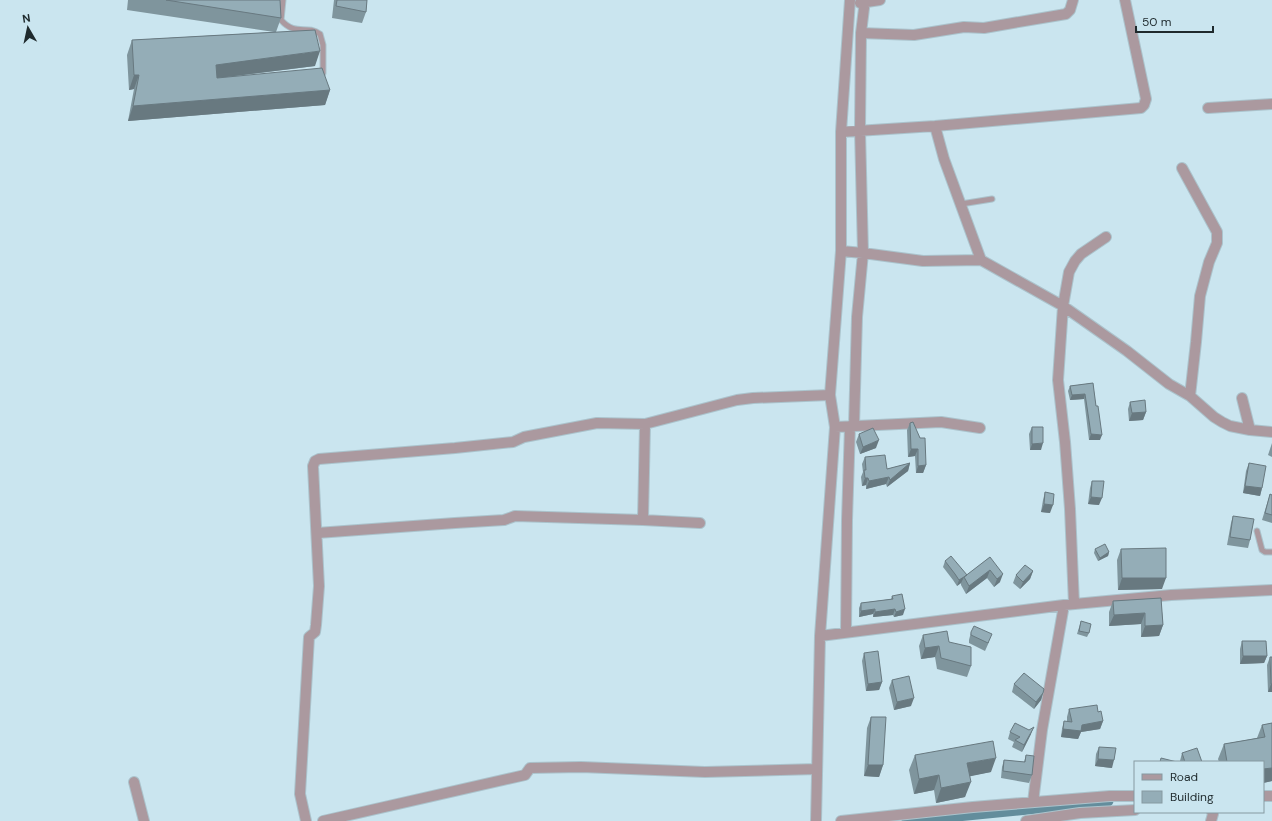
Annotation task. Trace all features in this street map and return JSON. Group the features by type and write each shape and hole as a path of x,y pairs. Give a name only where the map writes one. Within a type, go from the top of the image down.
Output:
{"street":[{"path":"816,821 820,636 834,427 830,395 842,251 842,132 850,2 880,0"},
{"path":"861,33 914,35 964,27 984,28 1066,14 1070,10 1073,0"},
{"path":"842,132 936,126 1141,108 1146,99 1125,0"},
{"path":"846,632 847,520 857,316 863,253 860,130 861,33 865,2"},
{"path":"1208,108 1272,104"},
{"path":"936,126 944,159 981,260"},
{"path":"1182,168 1217,232 1218,243 1209,262 1200,296 1190,396"},
{"path":"1033,802 1042,730 1069,605 1070,509 1065,442 1058,380 1063,306 1069,272 1075,260 1081,254 1106,237"},
{"path":"842,251 923,261 981,260 1063,306 1127,351 1169,384 1190,396 1222,422 1230,426 1272,432"},
{"path":"306,821 300,794 309,637 315,632 319,586 313,466 315,461 319,459 513,442 524,437 597,423 645,424 737,400 830,395"},
{"path":"1242,398 1250,430"},
{"path":"834,427 941,422 980,428"},
{"path":"642,520 645,424"},
{"path":"317,534 455,522 504,520 515,516 700,523"},
{"path":"820,636 1069,605 1171,595 1272,590"},
{"path":"323,821 525,775 530,768 581,767 705,772 817,769"},
{"path":"134,782 144,821"},
{"path":"841,821 1033,802 1110,796 1134,796"},
{"path":"1026,821 1080,813 1134,810"}],"lane":[{"path":"283,0 281,20 285,25 297,30 314,29 320,34 323,45 323,73"},
{"path":"961,204 992,199"},
{"path":"1257,531 1262,550 1265,552 1272,552"}],"building":[{"path":"166,0 280,0 281,18"},
{"path":"337,0 367,0 366,12 336,6"},
{"path":"315,30 320,51 216,65 217,78 322,68 330,90 133,106 139,75 134,75 132,40"},
{"path":"1093,383 1102,435 1091,434 1085,394 1072,395 1070,386"},
{"path":"1145,400 1146,412 1132,413 1130,402"},
{"path":"913,422 920,438 925,438 926,465 918,466 918,449 911,449 910,423"},
{"path":"1032,427 1043,427 1043,443 1032,444"},
{"path":"873,428 879,440 863,447 859,434"},
{"path":"885,455 887,469 910,463 890,480 889,477 869,481 868,478 865,478 865,457"},
{"path":"1249,463 1266,466 1262,488 1245,486"},
{"path":"1092,481 1104,481 1102,498 1091,497"},
{"path":"1045,492 1054,494 1053,505 1044,504"},
{"path":"1270,494 1272,495 1272,515 1265,513"},
{"path":"1233,516 1254,519 1250,540 1230,537"},
{"path":"1105,544 1109,552 1100,558 1095,549"},
{"path":"1166,548 1166,578 1122,578 1121,549"},
{"path":"951,556 967,575 959,580 945,561"},
{"path":"990,557 1003,574 997,579 990,570 969,586 964,577"},
{"path":"1025,565 1033,571 1023,582 1016,575"},
{"path":"902,594 905,609 896,612 895,609 875,612 875,609 861,611 861,603 893,599 892,596"},
{"path":"1161,598 1163,625 1145,626 1145,613 1114,615 1113,601"},
{"path":"1081,621 1091,624 1089,633 1079,631"},
{"path":"974,626 992,634 988,643 971,635"},
{"path":"947,631 949,642 971,647 971,666 941,658 939,646 925,648 923,635"},
{"path":"1242,641 1266,641 1267,656 1243,656"},
{"path":"878,651 882,682 868,684 864,653"},
{"path":"1270,657 1272,657 1272,684 1271,684"},
{"path":"1024,673 1044,689 1043,693 1036,702 1014,684"},
{"path":"909,676 914,698 897,702 892,680"},
{"path":"1097,705 1098,712 1101,711 1103,721 1082,725 1081,731 1063,729 1064,721 1072,722 1069,709"},
{"path":"871,717 886,717 883,765 868,765"},
{"path":"1015,723 1029,730 1034,727 1024,745 1015,740 1020,737 1010,732"},
{"path":"1272,723 1272,768 1264,769 1264,761 1227,761 1224,744 1265,737 1262,725"},
{"path":"993,741 996,758 967,763 971,782 941,788 939,775 919,779 915,755"},
{"path":"1099,747 1116,748 1114,760 1098,759"},
{"path":"1197,748 1202,761 1185,761 1182,753"},
{"path":"1026,755 1034,756 1032,775 1003,771 1004,760 1025,762"},
{"path":"1161,758 1173,761 1160,761"}],"waterway":[{"path":"907,821 1108,801"}]}
